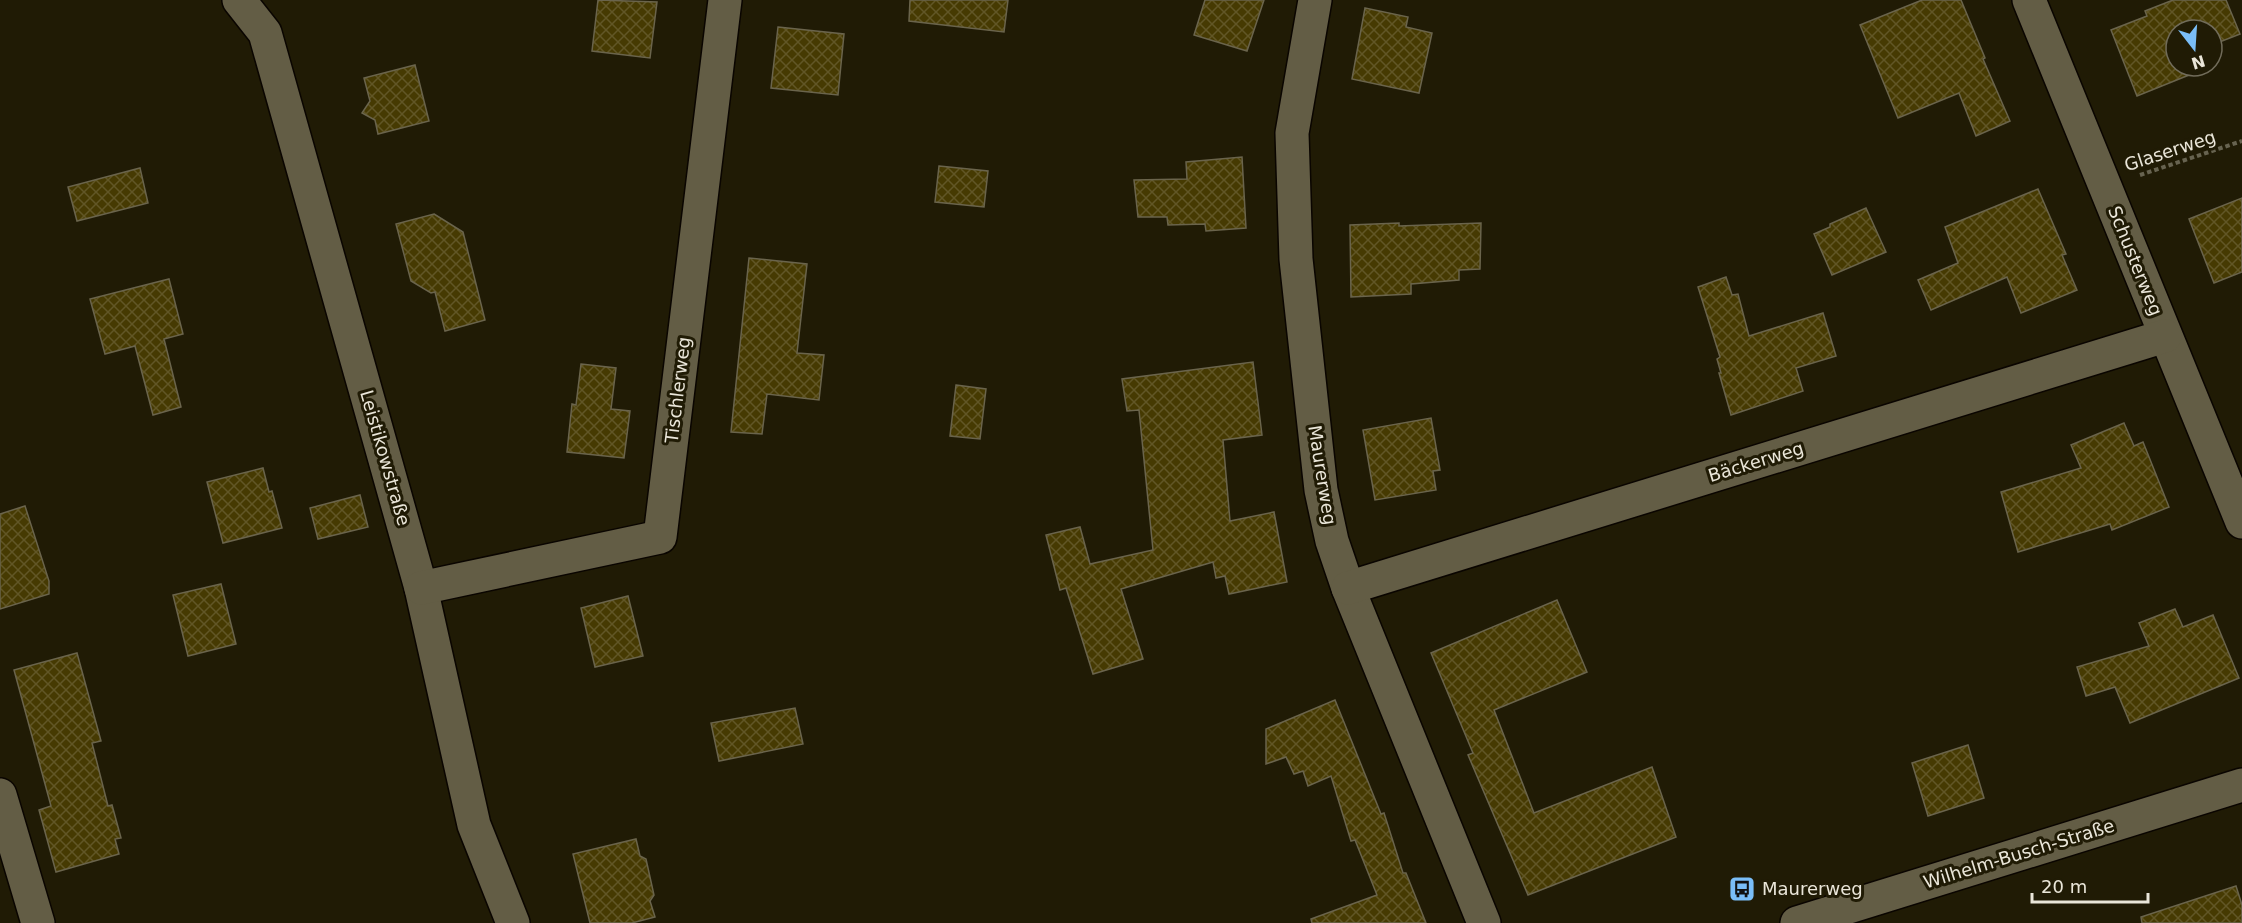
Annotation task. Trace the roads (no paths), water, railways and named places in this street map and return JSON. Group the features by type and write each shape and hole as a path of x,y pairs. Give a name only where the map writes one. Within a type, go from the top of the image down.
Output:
{"street":[{"name":"Leistikowstraße","path":"238,0 265,33 421,588 474,825 513,923"},
{"name":"Tischlerweg","path":"421,588 660,537 725,0"},
{"name":"Maurerweg","path":"1315,0 1292,134 1296,259 1321,490 1332,541 1348,588 1484,923"},
{"name":"Schusterweg","path":"2029,0 2242,522"},
{"name":"Bäckerweg","path":"1348,588 2165,336"},
{"name":"Wilhelm-Busch-Straße","path":"1797,923 2242,785"},
{"path":"0,795 38,923"}],"place":[{"name":"Maurerweg","path":"1742,889"}]}
